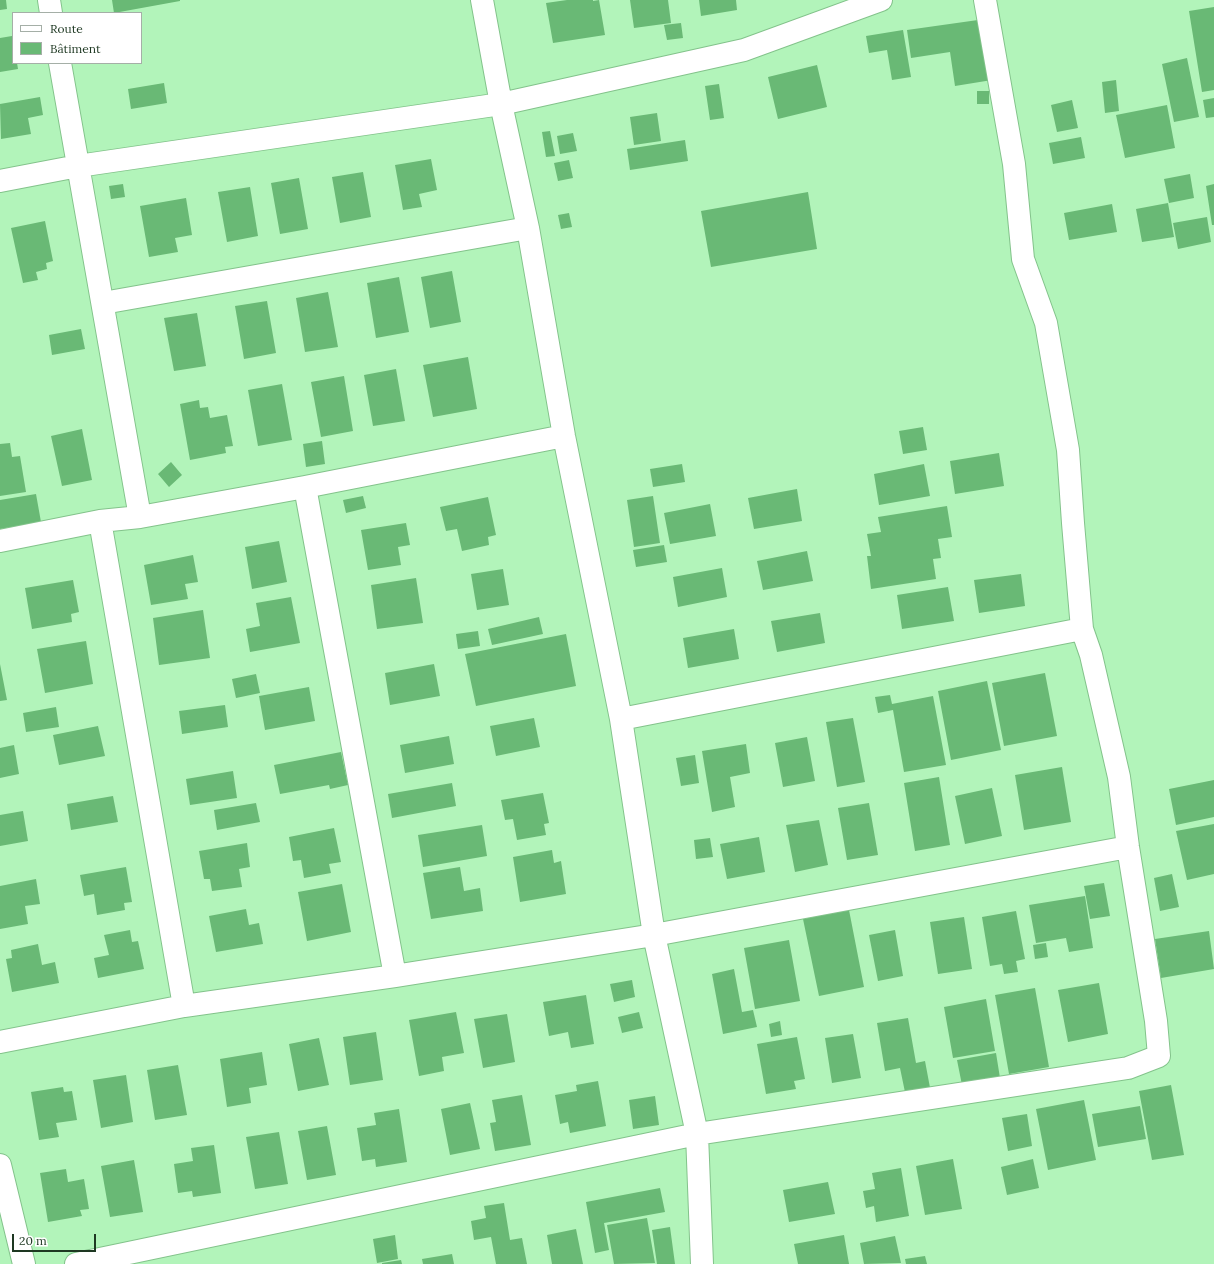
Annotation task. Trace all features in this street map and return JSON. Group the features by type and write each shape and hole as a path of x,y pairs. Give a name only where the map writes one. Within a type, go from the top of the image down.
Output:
{"street":[{"path":"49,0 51,12"},
{"path":"482,0 501,104 528,228 564,436 621,719 654,935 697,1134 702,1264"},
{"path":"0,181 78,166 501,104 744,50 881,0"},
{"path":"76,1264 697,1134 1128,1068 1159,1056 1156,1021 1128,847 1119,777 1091,655 1082,629 1068,450 1046,323 1023,259 1014,164 985,0"},
{"path":"60,64 140,517"},
{"path":"103,303 528,228"},
{"path":"0,541 100,521 140,517 564,436"},
{"path":"305,486 395,976"},
{"path":"100,521 184,1006"},
{"path":"621,719 1082,629"},
{"path":"0,1042 184,1006 395,976 654,935 1128,847"},
{"path":"0,1165 24,1264"}],"building":[{"path":"0,0 6,0 7,9 0,10"},
{"path":"112,0 180,0 120,12 114,12"},
{"path":"567,0 599,0 605,35 553,43 546,3"},
{"path":"630,0 668,0 671,23 634,28"},
{"path":"699,0 736,0 737,10 701,16"},
{"path":"1214,7 1214,90 1202,92 1189,11"},
{"path":"978,20 982,47 987,47 992,80 955,86 950,52 911,58 907,30"},
{"path":"681,23 683,38 667,40 664,25"},
{"path":"903,30 911,77 892,80 887,50 869,53 866,36"},
{"path":"12,36 12,64 17,64 18,69 0,72 0,38"},
{"path":"1187,58 1199,117 1174,122 1162,64"},
{"path":"817,65 827,107 778,119 768,77"},
{"path":"1116,80 1119,111 1105,113 1102,82"},
{"path":"164,83 167,103 131,109 128,89"},
{"path":"719,84 724,118 710,120 705,86"},
{"path":"977,91 989,91 989,104 977,104"},
{"path":"40,97 43,115 28,118 31,134 1,139 0,104"},
{"path":"1214,98 1214,117 1206,118 1203,100"},
{"path":"1072,100 1078,128 1057,132 1051,105"},
{"path":"1167,105 1175,148 1125,158 1116,115"},
{"path":"657,113 661,141 634,145 630,117"},
{"path":"550,131 555,156 546,157 542,132"},
{"path":"573,133 577,151 560,154 557,136"},
{"path":"1081,137 1085,158 1053,164 1049,143"},
{"path":"685,140 688,161 630,170 627,149"},
{"path":"431,159 437,190 419,194 422,207 403,210 395,165"},
{"path":"569,160 573,178 558,181 554,163"},
{"path":"363,172 371,217 340,223 332,177"},
{"path":"1190,174 1194,198 1169,203 1164,179"},
{"path":"299,178 308,229 280,234 271,183"},
{"path":"123,184 125,197 111,199 109,186"},
{"path":"1214,184 1214,225 1212,225 1206,186"},
{"path":"250,187 258,236 227,242 218,192"},
{"path":"808,192 817,249 711,267 701,211"},
{"path":"186,198 192,235 175,238 178,252 149,257 140,206"},
{"path":"1168,203 1174,237 1142,242 1136,209"},
{"path":"1112,204 1117,232 1069,240 1064,213"},
{"path":"569,213 572,227 561,229 558,215"},
{"path":"1207,217 1211,242 1178,249 1173,223"},
{"path":"45,221 53,261 46,263 47,269 36,272 38,280 23,283 11,228"},
{"path":"452,271 461,322 430,328 421,277"},
{"path":"399,277 409,332 376,338 367,283"},
{"path":"328,292 338,347 305,352 296,298"},
{"path":"267,301 276,353 244,359 235,306"},
{"path":"197,313 206,366 174,371 164,318"},
{"path":"81,329 85,349 52,355 49,335"},
{"path":"468,357 477,409 433,417 423,365"},
{"path":"396,369 405,421 373,426 364,375"},
{"path":"344,376 353,431 321,437 311,382"},
{"path":"282,384 292,440 258,446 248,390"},
{"path":"199,400 200,408 208,407 210,418 227,415 233,446 225,447 226,453 190,460 180,404"},
{"path":"923,427 927,450 903,454 899,431"},
{"path":"82,429 92,480 62,486 51,436"},
{"path":"322,441 325,464 306,467 303,444"},
{"path":"10,443 12,457 20,456 26,492 0,496 0,444"},
{"path":"999,453 1004,486 955,494 950,461"},
{"path":"171,462 182,475 169,487 158,474"},
{"path":"682,464 685,482 653,487 650,469"},
{"path":"924,464 930,496 879,505 874,474"},
{"path":"797,489 802,521 754,529 748,498"},
{"path":"36,494 41,522 0,529 0,500"},
{"path":"363,496 366,508 346,513 343,500"},
{"path":"653,496 660,543 634,547 627,500"},
{"path":"488,497 496,535 488,537 489,545 462,551 457,529 446,531 440,507"},
{"path":"710,504 716,536 670,544 664,513"},
{"path":"947,506 952,537 938,539 941,558 933,559 936,579 871,589 867,556 871,556 867,534 881,532 878,517"},
{"path":"406,523 410,545 398,547 401,565 368,570 361,530"},
{"path":"279,541 287,582 252,589 245,547"},
{"path":"664,545 667,562 636,567 633,550"},
{"path":"807,551 813,581 763,590 757,561"},
{"path":"193,555 198,582 185,584 188,599 151,605 144,565"},
{"path":"722,568 727,597 678,607 673,577"},
{"path":"503,569 509,605 477,610 471,574"},
{"path":"1021,574 1025,606 979,613 974,580"},
{"path":"416,578 423,623 377,629 371,585"},
{"path":"73,580 79,612 71,614 72,622 32,629 25,588"},
{"path":"948,587 954,621 902,629 897,595"},
{"path":"291,597 300,643 250,652 246,629 260,626 256,603"},
{"path":"203,610 210,658 159,665 153,618"},
{"path":"820,613 825,643 777,652 771,621"},
{"path":"539,617 543,634 492,645 488,629"},
{"path":"734,629 739,659 688,668 683,638"},
{"path":"478,631 480,646 458,649 456,634"},
{"path":"566,634 576,686 476,706 465,654"},
{"path":"86,641 93,684 45,693 37,649"},
{"path":"0,664 7,700 0,701"},
{"path":"434,664 440,696 390,705 385,673"},
{"path":"1045,673 1057,736 1004,746 992,683"},
{"path":"256,674 260,693 236,698 232,679"},
{"path":"987,681 1001,750 951,760 938,691"},
{"path":"309,687 315,721 265,730 259,696"},
{"path":"890,695 892,704 933,696 946,765 904,772 893,710 878,713 875,697"},
{"path":"225,705 228,727 182,734 179,711"},
{"path":"56,707 59,727 26,732 23,713"},
{"path":"534,718 540,747 496,756 490,726"},
{"path":"853,718 865,782 837,787 826,722"},
{"path":"98,726 105,756 59,765 53,735"},
{"path":"449,736 454,764 405,773 400,745"},
{"path":"807,737 815,781 783,787 775,743"},
{"path":"746,744 750,773 730,777 735,807 712,812 702,751"},
{"path":"14,745 19,774 0,778 0,748"},
{"path":"341,752 348,785 330,789 329,785 280,794 274,765"},
{"path":"695,755 699,783 681,786 676,758"},
{"path":"1062,767 1071,822 1024,830 1015,775"},
{"path":"233,771 237,798 190,805 186,779"},
{"path":"939,777 950,845 915,851 904,783"},
{"path":"1214,780 1214,817 1176,825 1169,789"},
{"path":"452,783 456,806 392,818 388,794"},
{"path":"992,788 1002,836 965,844 955,796"},
{"path":"543,793 549,823 544,824 546,835 517,840 513,819 505,820 501,800"},
{"path":"113,796 118,822 71,830 67,804"},
{"path":"256,803 260,822 217,830 214,810"},
{"path":"869,803 878,855 847,860 838,808"},
{"path":"23,811 28,841 0,846 0,815"},
{"path":"819,820 828,865 795,872 786,825"},
{"path":"1214,824 1214,874 1187,880 1176,831"},
{"path":"482,825 487,856 423,867 418,835"},
{"path":"334,828 341,862 329,864 331,873 304,878 301,860 293,861 289,837"},
{"path":"759,837 765,872 727,879 720,844"},
{"path":"710,838 713,857 696,859 694,840"},
{"path":"247,843 250,867 239,869 242,887 212,891 210,879 204,879 199,851"},
{"path":"552,850 554,863 561,861 566,894 520,902 513,857"},
{"path":"126,867 132,902 124,903 125,910 97,915 94,894 84,896 80,875"},
{"path":"460,867 464,891 480,888 483,911 431,919 423,873"},
{"path":"1172,874 1179,907 1160,911 1154,878"},
{"path":"36,879 40,904 25,906 28,924 0,929 0,886"},
{"path":"1104,883 1110,916 1090,919 1084,886"},
{"path":"342,884 351,932 307,941 298,892"},
{"path":"1085,896 1093,948 1069,952 1066,938 1036,943 1029,905"},
{"path":"246,909 249,925 259,923 263,944 216,952 209,916"},
{"path":"849,910 864,987 819,996 803,919"},
{"path":"1016,911 1025,959 1016,961 1018,972 1004,974 1002,964 990,966 982,917"},
{"path":"964,917 972,969 938,974 930,922"},
{"path":"130,930 132,942 138,941 144,969 98,978 94,958 109,955 104,935"},
{"path":"895,930 903,976 878,981 869,935"},
{"path":"1209,931 1214,969 1161,978 1155,939"},
{"path":"789,940 800,1001 755,1009 744,948"},
{"path":"1046,943 1048,957 1035,959 1033,945"},
{"path":"38,944 42,965 55,962 59,983 12,992 6,959 12,958 11,950"},
{"path":"734,969 742,1012 753,1010 757,1027 723,1034 712,974"},
{"path":"632,980 635,997 614,1002 610,984"},
{"path":"1099,983 1108,1034 1068,1042 1058,990"},
{"path":"1035,988 1049,1067 1009,1074 995,995"},
{"path":"586,995 594,1044 571,1048 568,1032 549,1036 543,1002"},
{"path":"986,999 995,1051 953,1058 944,1007"},
{"path":"456,1012 464,1053 442,1057 444,1071 419,1076 409,1020"},
{"path":"639,1012 643,1028 622,1033 618,1017"},
{"path":"507,1014 515,1062 483,1068 474,1019"},
{"path":"908,1018 916,1063 925,1061 931,1093 906,1097 900,1068 885,1071 877,1023"},
{"path":"780,1021 782,1035 771,1037 769,1024"},
{"path":"376,1032 383,1080 350,1085 343,1037"},
{"path":"853,1034 861,1078 832,1083 825,1038"},
{"path":"797,1037 805,1079 794,1081 796,1089 766,1094 757,1044"},
{"path":"319,1038 329,1085 298,1091 289,1044"},
{"path":"262,1052 267,1085 249,1088 251,1103 227,1107 220,1059"},
{"path":"996,1053 1000,1078 962,1085 957,1060"},
{"path":"178,1065 187,1115 155,1120 147,1070"},
{"path":"126,1075 133,1122 101,1128 93,1080"},
{"path":"598,1081 606,1126 570,1133 568,1122 560,1124 555,1095 577,1091 576,1085"},
{"path":"1171,1085 1184,1155 1152,1160 1139,1091"},
{"path":"63,1087 64,1092 72,1091 77,1120 56,1123 59,1137 39,1140 31,1092"},
{"path":"522,1095 531,1145 495,1151 490,1123 496,1122 492,1100"},
{"path":"655,1096 659,1125 633,1129 629,1100"},
{"path":"1084,1100 1096,1160 1048,1170 1036,1109"},
{"path":"470,1103 480,1149 450,1155 441,1109"},
{"path":"1140,1106 1146,1139 1098,1147 1092,1114"},
{"path":"399,1109 407,1162 376,1167 375,1159 362,1161 357,1128 376,1125 374,1113"},
{"path":"1027,1114 1032,1146 1008,1151 1002,1118"},
{"path":"327,1126 336,1175 307,1180 298,1131"},
{"path":"279,1132 288,1184 255,1189 246,1137"},
{"path":"214,1145 221,1193 193,1197 192,1191 178,1193 174,1164 193,1161 191,1148"},
{"path":"953,1159 962,1209 925,1215 916,1166"},
{"path":"1033,1159 1039,1188 1007,1195 1001,1167"},
{"path":"134,1160 143,1212 110,1217 101,1166"},
{"path":"901,1168 909,1216 876,1222 874,1206 866,1208 863,1191 875,1189 872,1173"},
{"path":"66,1169 68,1182 84,1179 89,1209 80,1210 82,1216 48,1222 40,1173"},
{"path":"828,1182 835,1214 789,1222 783,1190"},
{"path":"660,1188 665,1212 604,1223 609,1250 595,1253 586,1202"},
{"path":"504,1203 510,1240 522,1238 527,1264 496,1264 491,1237 474,1240 471,1221 486,1218 484,1206"},
{"path":"647,1218 655,1263 614,1264 607,1225"},
{"path":"670,1227 675,1264 657,1264 652,1230"},
{"path":"576,1229 583,1264 552,1264 547,1235"},
{"path":"395,1235 398,1259 377,1263 373,1239"},
{"path":"844,1235 849,1264 798,1264 794,1244"},
{"path":"895,1236 901,1263 864,1264 860,1243"},
{"path":"452,1254 454,1264 423,1264 422,1259"},
{"path":"925,1256 927,1264 906,1264 905,1259"},
{"path":"401,1260 402,1264 382,1264 382,1263"}]}
